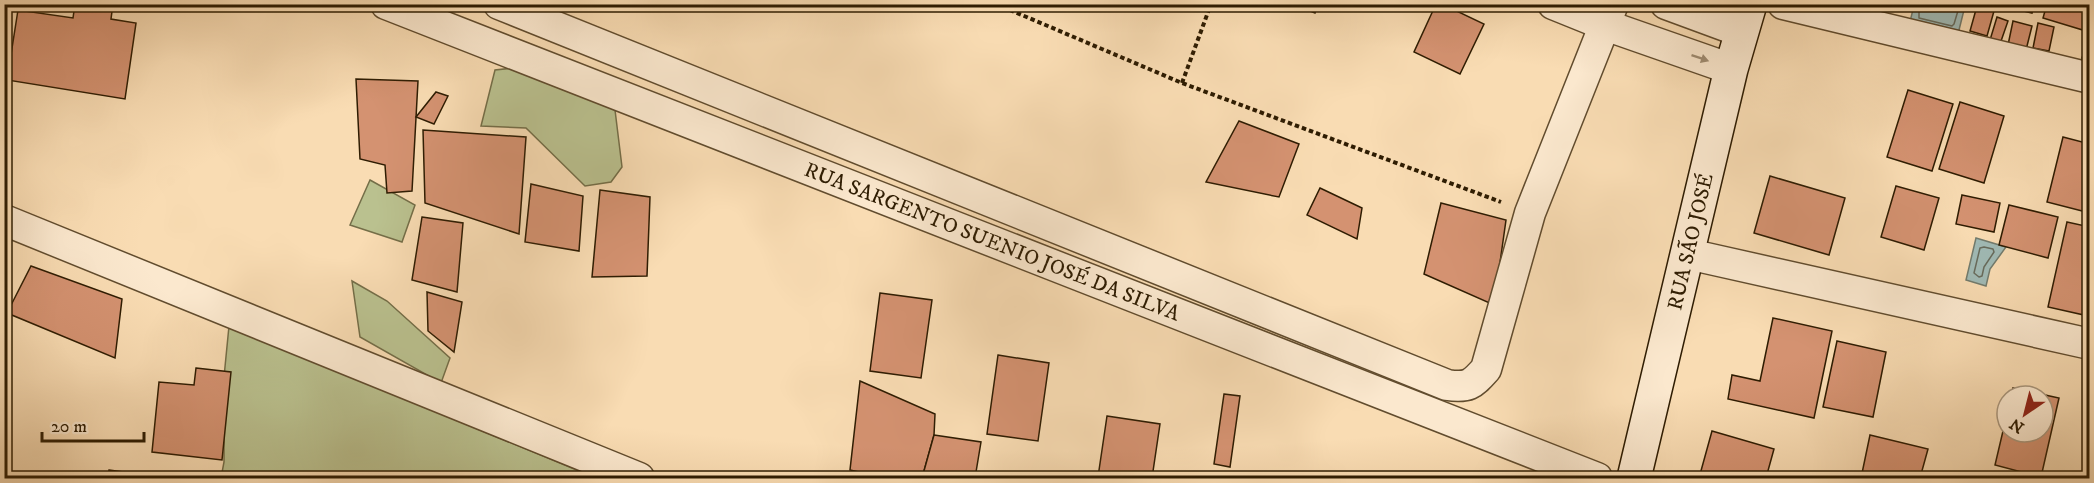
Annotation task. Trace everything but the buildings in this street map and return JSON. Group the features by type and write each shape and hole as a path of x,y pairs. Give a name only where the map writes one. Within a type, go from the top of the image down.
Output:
{"main road":[{"name":"RUA SÃO JOSÉ","path":"1634,478 1731,69 1746,18"}],"street":[{"name":"RUA SARGENTO SUENIO JOSÉ DA SILVA","path":"386,4 1597,478"},
{"path":"499,4 1447,385 1464,387 1476,381 1486,369 1530,213 1609,15"},
{"path":"1553,4 1609,15 1731,69"},
{"path":"1666,4 1746,18"},
{"path":"1783,4 2090,78"},
{"path":"4,220 639,478"},
{"path":"1688,254 2090,344"}],"path":[{"path":"996,4 1182,83 1530,213"},
{"path":"1182,83 1211,4"}],"green space":[{"path":"532,66 615,110 622,167 611,182 585,186 526,128 481,126 495,70"},
{"path":"370,180 415,205 402,242 350,225"},
{"path":"352,281 387,301 450,358 441,383 360,337"},
{"path":"229,326 596,478 221,478 224,462 224,377"}],"water":[{"path":"1959,4 1965,6 1958,34 1910,22 1914,5"},
{"path":"1976,238 2006,247 1990,269 1986,286 1966,280"}]}
